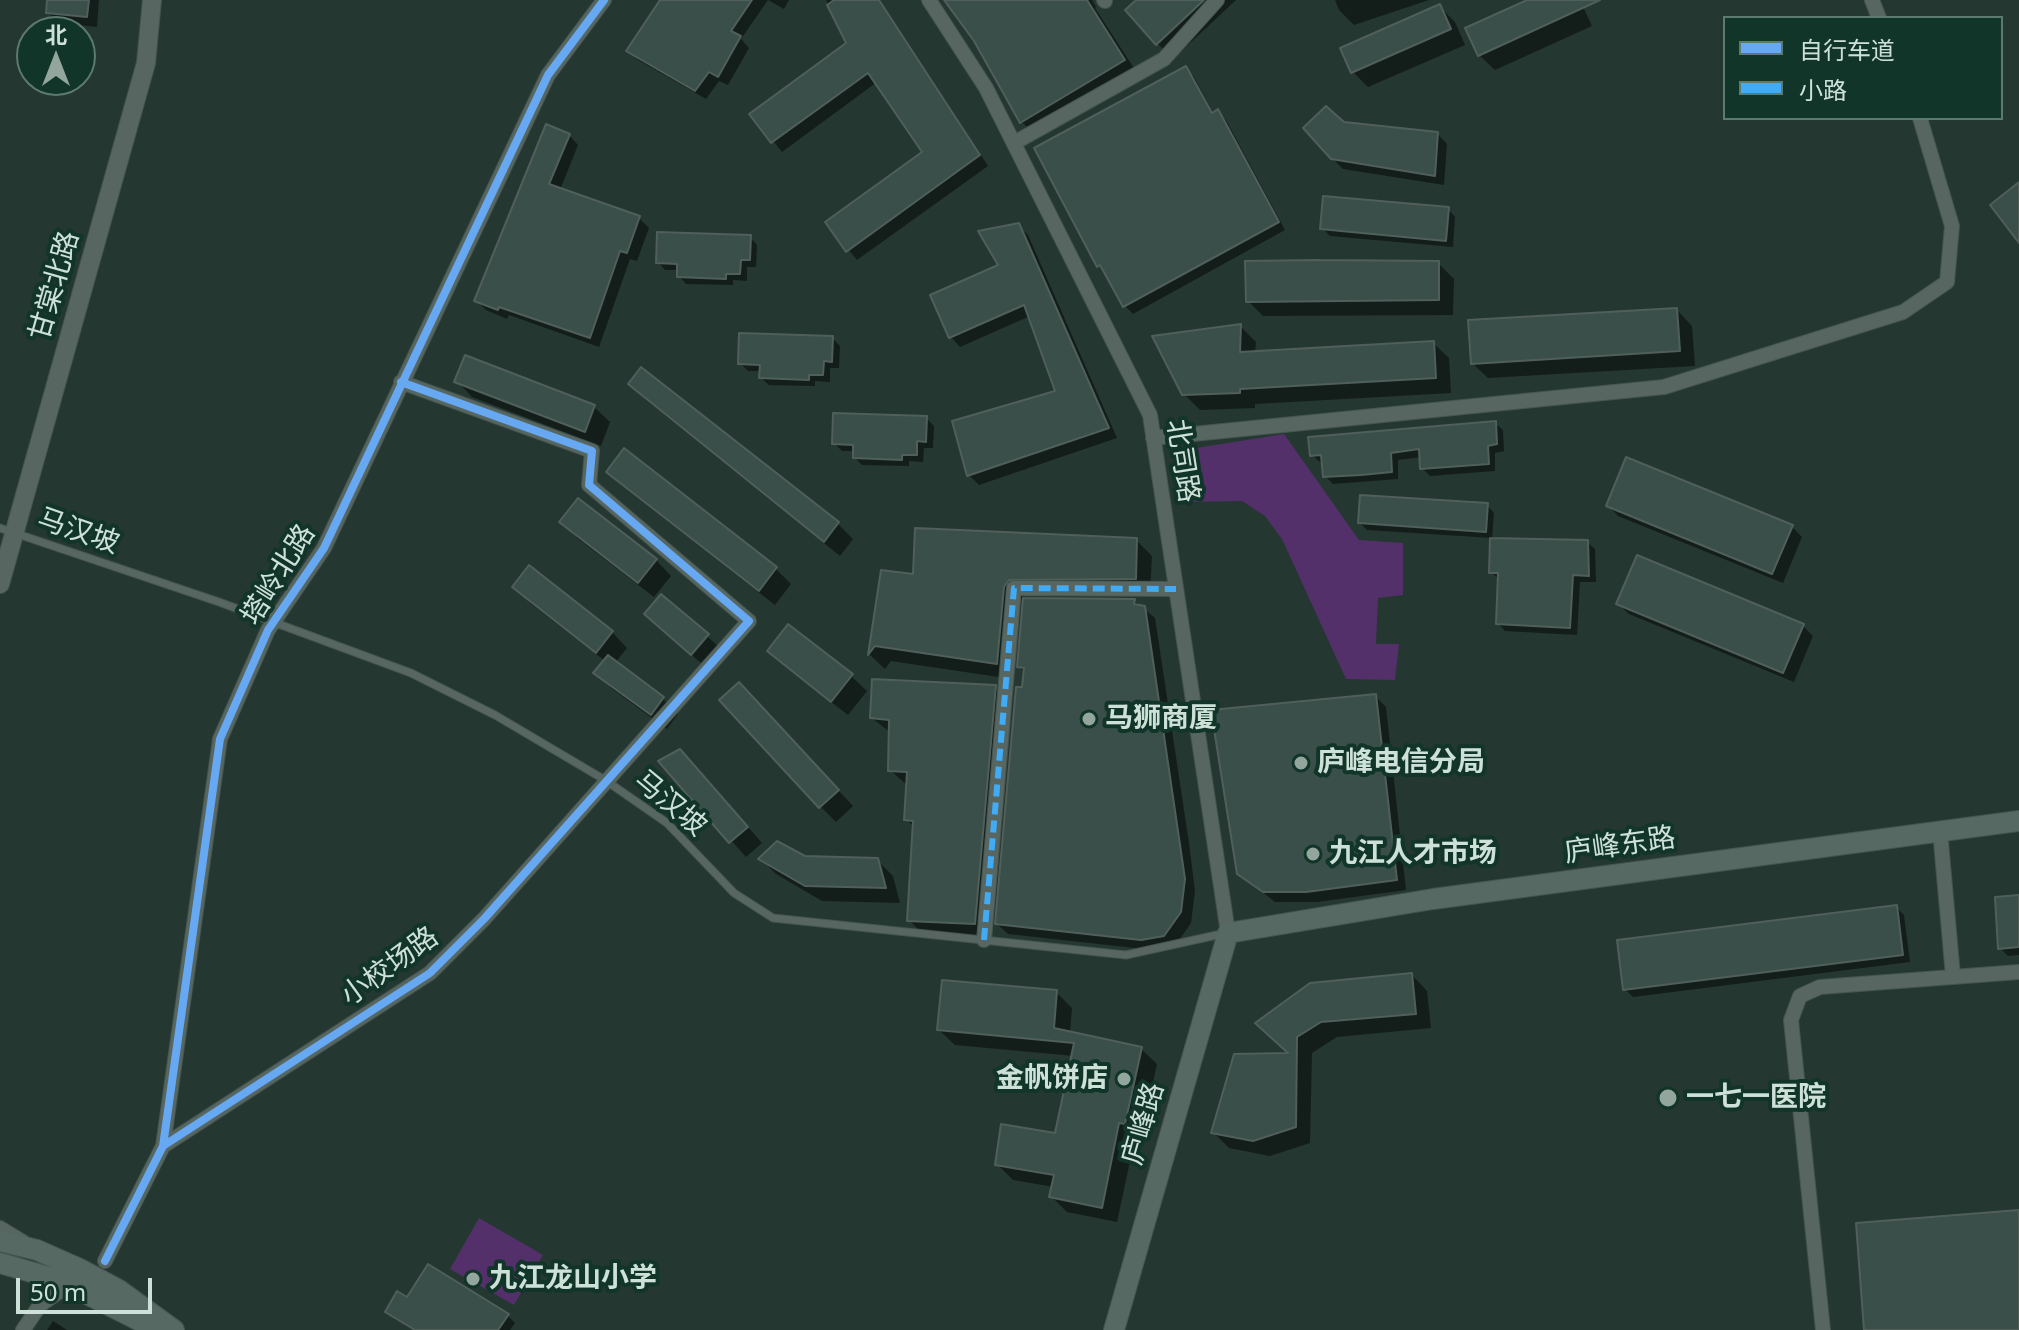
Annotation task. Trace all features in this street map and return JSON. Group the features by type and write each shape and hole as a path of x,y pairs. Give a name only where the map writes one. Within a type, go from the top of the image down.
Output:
{"main road":[{"name":"庐峰东路","path":"1228,933 1433,899 2019,821"},
{"name":"庐峰路","path":"1114,1330 1228,933"},
{"path":"0,1241 37,1250 157,1330"},
{"path":"0,1263 112,1286 174,1330"}],"street":[{"name":"甘棠北路","path":"0,584 7,531 146,63 152,0"},
{"name":"塔岭北路","path":"105,1261 163,1146 220,739 273,622 324,548 548,75 604,0"},
{"name":"北司路","path":"929,0 986,88 1150,415 1228,933"},
{"path":"1014,143 1164,59 1217,0"},
{"path":"1153,438 1664,387 1903,312 1947,282 1952,226 1921,120"},
{"name":"小校场路","path":"163,1146 430,973 484,919 749,621 589,485 592,451 401,382"},
{"path":"984,940 1014,588 1176,589"},
{"path":"1940,831 1953,976"},
{"path":"1823,1330 1791,1020 1800,996 1820,987 2019,972"},
{"path":"0,1228 37,1250"},
{"path":"23,1330 40,1305 74,1277"}],"lane":[{"name":"马汉坡","path":"7,531 411,673 495,715 605,780 667,823 734,893 773,918 1126,955 1228,933"},
{"path":"74,1277 96,1269 105,1261"},
{"path":"105,1261 106,1278 112,1286"}],"shaded area":[{"path":"1284,434 1359,540 1403,543 1403,595 1378,598 1376,644 1399,644 1395,680 1346,679 1282,539 1265,516 1242,501 1180,502 1171,452"},
{"path":"479,1218 543,1255 514,1305 450,1269"}],"building":[{"path":"47,0 89,0 87,16 46,13"},
{"path":"660,0 752,0 731,31 741,36 718,77 709,72 695,91 626,51"},
{"path":"834,0 879,0 980,155 846,252 825,222 922,152 868,73 771,143 749,114 846,43 827,5"},
{"path":"944,0 1087,0 1125,60 1020,123 974,41"},
{"path":"1136,0 1204,0 1156,45 1125,10"},
{"path":"1527,0 1600,0 1478,56 1465,28"},
{"path":"1440,4 1451,29 1351,73 1340,48"},
{"path":"1186,66 1212,113 1218,109 1279,222 1123,307 1100,265 1097,267 1034,148"},
{"path":"1326,106 1344,122 1438,132 1435,176 1331,159 1303,128"},
{"path":"546,124 570,134 549,184 640,216 627,253 620,251 590,338 474,301"},
{"path":"2019,182 2019,243 1990,205"},
{"path":"1323,196 1449,207 1446,241 1320,229"},
{"path":"1019,223 1109,428 967,476 952,421 1055,391 1024,305 949,338 930,295 998,265 978,231"},
{"path":"657,232 751,235 750,260 741,260 740,274 726,274 726,279 677,277 677,264 656,263"},
{"path":"1245,261 1439,261 1439,300 1246,302"},
{"path":"1677,308 1680,351 1471,364 1468,320"},
{"path":"1241,324 1240,352 1434,341 1436,378 1182,395 1152,336"},
{"path":"739,333 833,336 832,362 824,361 823,375 809,375 809,380 759,378 760,365 738,364"},
{"path":"465,355 595,405 585,432 454,382"},
{"path":"641,367 839,522 824,542 628,384"},
{"path":"833,413 927,416 926,442 917,441 917,455 902,455 902,460 853,458 853,445 832,444"},
{"path":"1496,421 1497,444 1488,446 1489,464 1420,469 1419,449 1391,453 1392,472 1323,477 1321,455 1310,456 1308,437"},
{"path":"624,448 777,567 759,591 606,472"},
{"path":"1626,457 1793,525 1772,574 1606,506"},
{"path":"1360,495 1488,503 1486,532 1358,523"},
{"path":"578,498 657,559 638,583 559,522"},
{"path":"915,528 1137,538 1136,579 1009,580 1004,587 997,664 875,646 868,655 881,570 913,574"},
{"path":"1490,538 1588,540 1589,576 1573,575 1570,628 1496,624 1498,573 1489,573"},
{"path":"1637,555 1804,624 1783,673 1616,604"},
{"path":"529,565 613,631 596,653 512,587"},
{"path":"661,594 709,634 691,655 644,614"},
{"name":"马狮商厦","path":"1023,598 1135,599 1134,604 1145,606 1185,879 1181,912 1164,936 1141,940 995,924 1016,687 1022,687 1024,668 1017,667"},
{"path":"788,624 853,674 831,702 767,651"},
{"path":"608,655 664,697 651,715 593,673"},
{"path":"872,679 996,685 975,924 907,921 913,821 904,820 907,772 888,771 889,720 870,718"},
{"path":"739,682 839,790 819,808 719,700"},
{"name":"庐峰电信分局","path":"1376,694 1397,880 1306,892 1263,892 1237,874 1211,710"},
{"path":"680,749 748,827 729,843 658,761"},
{"path":"777,841 805,856 878,858 886,888 805,886 758,859"},
{"path":"2019,895 2019,947 1998,949 1995,897"},
{"path":"1897,905 1903,955 1623,990 1617,940"},
{"path":"1412,973 1416,1014 1321,1022 1297,1037 1296,1127 1253,1141 1211,1133 1234,1054 1288,1053 1255,1023 1310,983"},
{"path":"942,980 1057,990 1054,1028 1142,1047 1125,1124 1119,1123 1102,1208 1049,1197 1054,1175 995,1165 1001,1124 1055,1133 1074,1043 937,1030"},
{"path":"2019,1210 2019,1330 1864,1330 1856,1223"},
{"path":"428,1264 509,1314 498,1330 415,1330 385,1312 397,1291 407,1297"}],"marked path":[{"path":"984,940 1014,588 1176,589"}],"cycle path":[{"path":"105,1261 163,1146 220,739 268,630 324,548 548,75 604,0"},
{"path":"163,1146 430,973 484,919 749,621 589,485 592,451 401,382"}],"place":[{"name":"马狮商厦","path":"1089,719"},
{"name":"庐峰电信分局","path":"1301,763"},
{"name":"九江人才市场","path":"1313,854"},
{"name":"金帆饼店","path":"1124,1079"},
{"name":"一七一医院","path":"1668,1098"},
{"name":"九江龙山小学","path":"473,1279"}]}
